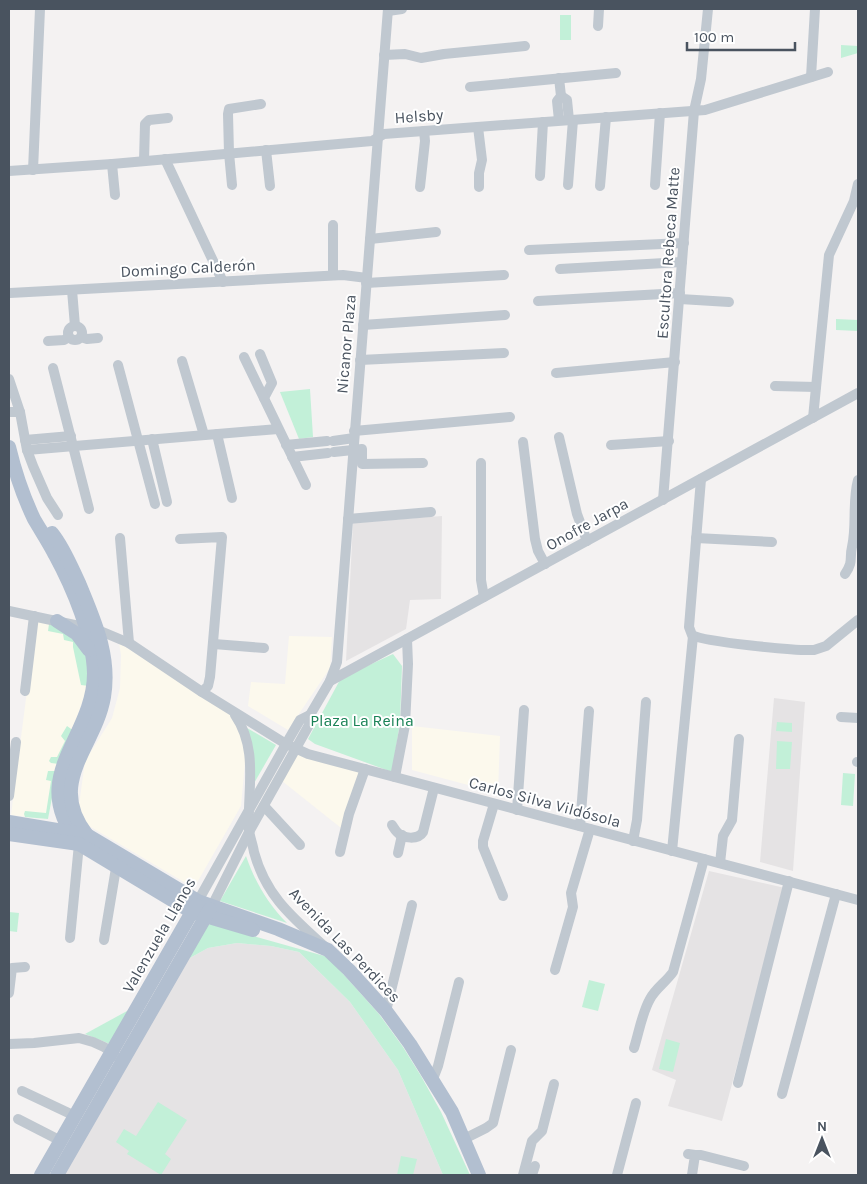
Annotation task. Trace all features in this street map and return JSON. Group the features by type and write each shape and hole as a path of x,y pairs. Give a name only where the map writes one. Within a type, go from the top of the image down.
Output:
{"main road":[{"path":"9,448 27,501 63,548 92,629 104,656 104,697 96,723 75,767 72,791 74,812 83,840 116,868 202,909 278,929 328,950"},
{"path":"57,620 77,634 92,656"},
{"path":"43,828 49,823 53,814 64,761 91,698 94,679 92,629"},
{"path":"59,783 62,813 70,832"},
{"path":"9,822 70,832 202,909"},
{"path":"9,834 83,840"},
{"name":"Valenzuela Llanos","path":"42,1175 112,1052 202,909"},
{"name":"Valenzuela Llanos","path":"57,1175 120,1064 202,909"},
{"name":"Avenida Las Perdices","path":"328,950 386,1011 410,1044 452,1112 478,1175"}],"street":[{"path":"33,170 40,9"},
{"path":"388,10 402,9"},
{"path":"598,26 599,9"},
{"name":"Escultora Rebeca Matte","path":"663,500 694,111 701,78 708,9"},
{"path":"811,77 815,9"},
{"name":"Nicanor Plaza","path":"330,681 337,662 348,519 357,464 353,450 354,435 388,10"},
{"path":"384,55 405,54 422,58 526,46"},
{"name":"Helsby","path":"9,171 165,160 372,141 384,134 424,130 706,110 828,72"},
{"path":"470,87 616,73"},
{"path":"559,78 561,96 567,100 568,185"},
{"path":"232,186 228,153 229,109 261,104"},
{"path":"655,185 660,113"},
{"path":"600,186 606,117"},
{"path":"144,161 145,124 149,120 168,118"},
{"path":"540,176 543,122"},
{"path":"478,127 482,160 479,173 479,187"},
{"path":"420,187 425,141 424,130"},
{"path":"266,150 270,186"},
{"path":"165,160 223,282"},
{"path":"112,164 115,195"},
{"path":"813,418 829,255 854,201 858,184"},
{"path":"333,225 333,275"},
{"path":"370,239 436,232"},
{"path":"529,250 684,243"},
{"path":"560,269 682,262"},
{"name":"Domingo Calderón","path":"10,293 333,275 366,280 504,275"},
{"path":"72,290 74,326"},
{"path":"538,301 680,296 729,302"},
{"path":"363,325 505,315"},
{"path":"74,326 80,330 81,337"},
{"path":"69,337 68,331 74,326"},
{"path":"69,337 75,340 81,337 87,339 98,338"},
{"path":"48,340 64,340 69,337"},
{"path":"360,360 504,353"},
{"path":"260,354 272,383 264,398"},
{"path":"244,357 306,485"},
{"path":"182,361 204,435"},
{"path":"556,373 674,362"},
{"path":"118,365 155,504"},
{"path":"53,368 89,509"},
{"path":"9,379 20,412 26,445 47,498 58,515"},
{"path":"775,386 816,387"},
{"name":"Onofre Jarpa","path":"330,681 858,393"},
{"path":"9,412 20,412"},
{"path":"286,446 330,441 354,435 510,417"},
{"path":"26,445 72,440 138,440 278,429"},
{"path":"217,434 232,498"},
{"path":"559,437 577,514 587,541"},
{"path":"152,439 167,502"},
{"path":"611,445 669,441"},
{"path":"523,442 535,539 545,564"},
{"path":"292,457 353,450"},
{"path":"357,464 423,463"},
{"path":"481,463 481,580 484,597"},
{"path":"672,850 692,635 689,627 701,479"},
{"path":"845,574 855,558 851,551 856,545 857,525 854,509 858,480"},
{"path":"348,519 431,512"},
{"path":"180,539 222,537 210,677 208,686 202,692"},
{"path":"120,538 129,644"},
{"path":"696,538 772,542"},
{"name":"Carlos Silva Vildósola","path":"9,611 92,629 129,644 233,712 286,744 308,754 858,900"},
{"path":"25,691 34,616"},
{"path":"692,635 700,639 719,642 814,650 826,646 858,620"},
{"path":"395,777 405,725 408,664 407,639"},
{"path":"214,644 264,648"},
{"name":"Valenzuela Llanos","path":"202,909 249,832 296,749 309,725 310,715 330,681"},
{"path":"633,841 637,820 646,702"},
{"path":"517,810 524,710"},
{"path":"555,970 573,907 571,893 585,828 589,711"},
{"name":"Carlos Silva Vildósola","path":"233,712 245,731 249,748 249,811"},
{"name":"Valenzuela Llanos","path":"202,909 249,811 286,744 300,720 310,715"},
{"path":"841,717 858,718"},
{"path":"720,863 723,836 732,820 739,739"},
{"path":"9,796 16,742"},
{"path":"340,852 349,814 365,770"},
{"path":"392,825 397,833 402,835 416,838 422,835 434,788"},
{"path":"494,804 483,847 504,896"},
{"path":"264,806 300,844"},
{"name":"Avenida Las Perdices","path":"249,811 249,832 260,872 269,889 286,911 328,950"},
{"path":"398,853 402,835"},
{"path":"70,938 83,840"},
{"path":"634,1048 646,1007 651,997 673,972 704,859"},
{"path":"104,940 116,868"},
{"path":"738,1083 789,881"},
{"path":"782,1094 836,894"},
{"path":"386,1011 412,905"},
{"path":"9,993 12,968 25,967"},
{"path":"433,1079 459,982"},
{"path":"9,1044 79,1038 93,1042 112,1052 120,1064"},
{"path":"464,1139 493,1123 511,1050"},
{"path":"523,1175 532,1141 542,1131 554,1084"},
{"path":"22,1091 75,1116"},
{"path":"617,1175 636,1103"},
{"path":"18,1119 61,1140"},
{"path":"692,1175 692,1155 700,1155 744,1166"}],"shaded area":[{"path":"442,516 441,599 410,600 406,629 346,661 353,523"},
{"path":"36,621 55,625 78,639 89,683 56,776 48,819 11,815"},
{"path":"289,636 332,637 330,668 288,730 248,706 251,682 285,684"},
{"path":"119,643 231,714 240,730 246,751 241,806 194,888 84,823 79,805 85,761 112,718 120,688 121,655"},
{"path":"774,698 805,702 793,871 760,862"},
{"path":"412,726 500,736 498,793 412,770"},
{"path":"297,754 361,771 341,828 282,781"},
{"path":"709,871 785,888 722,1121 668,1106 676,1080 652,1070"},
{"path":"237,943 271,946 299,952 350,1002 398,1070 443,1175 63,1175 188,959 208,948"}],"green space":[{"path":"560,15 571,15 571,40 560,40"},
{"path":"841,45 858,46 858,53 841,58"},
{"path":"836,319 858,320 858,331 836,330"},
{"path":"310,389 313,437 299,439 280,392"},
{"path":"49,624 55,625 84,648 89,665 89,686 81,685 73,642 64,640 63,634 48,631"},
{"name":"Plaza La Reina","path":"393,654 402,666 400,723 392,772 315,744 308,739 341,678"},
{"path":"777,722 792,723 792,732 776,731"},
{"path":"67,726 74,731 59,764 51,763 49,761 51,757 57,757 65,741 61,736"},
{"path":"247,728 276,745 253,785"},
{"path":"777,741 792,742 790,769 776,769"},
{"path":"48,771 57,771 48,819 25,817 25,811 46,813 51,781 46,780"},
{"path":"843,773 855,774 853,806 841,805"},
{"path":"246,856 263,892 287,923 220,901"},
{"path":"9,912 19,913 17,932 9,931"},
{"path":"211,924 328,957 379,1014 403,1047 441,1112 470,1175 443,1175 398,1070 350,1002 299,952 271,946 237,943 208,948 188,959 207,925"},
{"path":"589,980 605,984 598,1011 582,1007"},
{"path":"138,1005 115,1046 85,1034"},
{"path":"666,1039 680,1043 673,1072 659,1069"},
{"path":"158,1102 187,1120 165,1154 171,1159 161,1175 127,1154 129,1151 116,1142 124,1129 136,1136"},
{"path":"401,1156 417,1159 413,1175 397,1175"}]}
